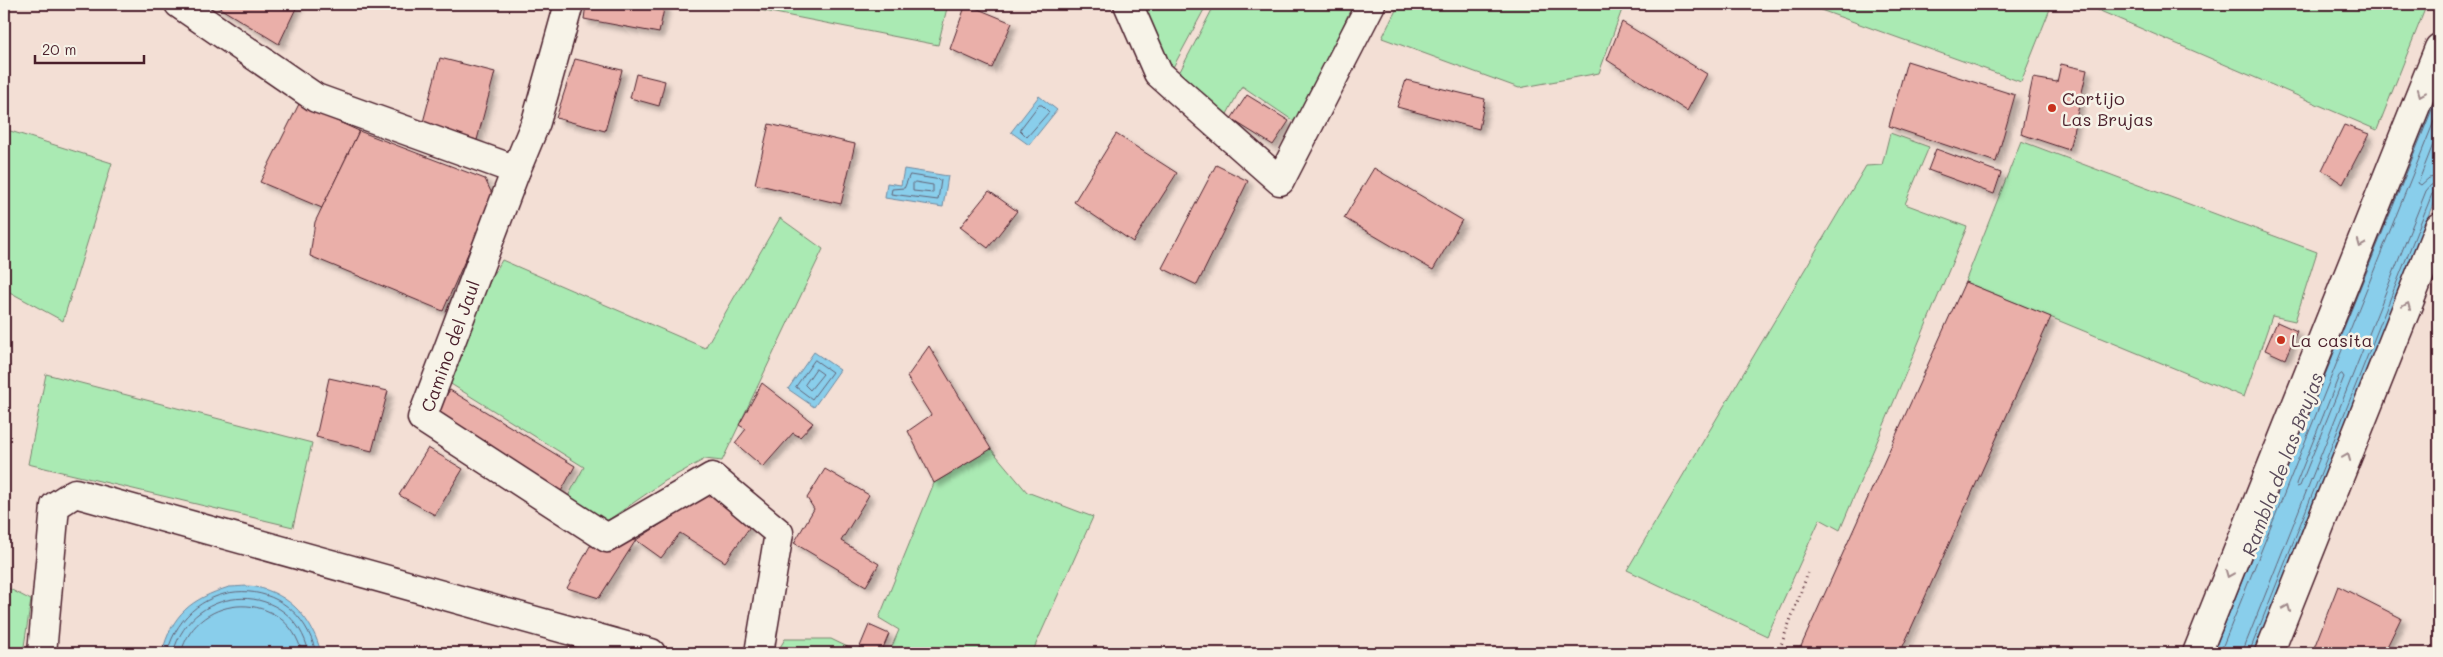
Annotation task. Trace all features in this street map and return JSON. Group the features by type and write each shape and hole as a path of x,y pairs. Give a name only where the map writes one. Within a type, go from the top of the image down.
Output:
{"street":[{"path":"179,4 316,98 516,170 536,122 569,4"},
{"path":"1128,4 1158,73 1280,181 1371,4"},
{"path":"2197,653 2439,48"},
{"name":"Camino del Jaul","path":"516,170 422,418 607,538 712,476 779,533 759,653"},
{"path":"2268,653 2439,227"},
{"path":"42,653 55,506 75,493 651,653"}],"path":[{"path":"1778,653 1808,573"}],"green space":[{"path":"729,4 948,4 938,45"},
{"path":"1143,4 1207,4 1170,73"},
{"path":"1215,4 1353,4 1298,124 1242,86 1226,116 1176,79"},
{"path":"1399,4 1624,4 1599,73 1519,88 1382,38"},
{"path":"1804,4 2052,4 2021,82"},
{"path":"2084,4 2427,4 2377,130"},
{"path":"4,129 112,163 63,321 4,289"},
{"path":"1890,133 1929,147 1905,204 1967,227 1840,530 1820,519 1767,636 1627,570 1866,166 1882,165"},
{"path":"2021,141 2317,252 2295,321 2272,316 2244,397 1965,282"},
{"path":"780,218 823,249 722,461 705,459 665,481 607,521 566,500 584,467 446,381 480,299 502,260 705,348"},
{"path":"46,374 312,443 293,527 28,464"},
{"path":"991,449 1027,492 1093,517 1032,653 889,653 899,630 879,618 934,483"},
{"path":"4,586 31,600 23,653 4,653"},
{"path":"785,639 831,639 860,653 781,653 779,649"}],"water":[{"path":"2439,79 2439,189 2253,653 2208,653"},
{"path":"1039,96 1057,110 1029,145 1011,132"},
{"path":"904,169 948,176 943,207 885,198 887,183 901,185"},
{"path":"814,352 840,370 814,407 788,389"},
{"path":"246,586 268,590 289,602 306,619 321,653 162,653 171,628 185,610 204,597 229,587"}],"building":[{"path":"213,4 298,4 279,44"},
{"path":"586,4 665,4 659,33 584,19"},
{"path":"966,4 1012,23 992,68 950,49"},
{"path":"1622,22 1707,74 1687,111 1607,60"},
{"path":"440,58 495,72 477,140 422,126"},
{"path":"575,59 622,70 605,131 556,118"},
{"path":"1907,61 2015,95 1996,162 1889,126"},
{"name":"Cortijo Las Brujas","path":"2061,64 2087,70 2069,150 2021,134 2033,78 2057,82"},
{"path":"636,74 665,81 659,106 630,98"},
{"path":"1406,80 1485,99 1479,129 1397,107"},
{"path":"1247,95 1289,121 1273,145 1231,119"},
{"path":"299,104 359,131 322,208 260,182"},
{"path":"769,124 855,144 841,204 755,184"},
{"path":"2344,125 2369,134 2343,184 2322,170"},
{"path":"359,131 485,179 493,196 443,311 310,256 315,222"},
{"path":"1116,134 1177,173 1133,242 1074,202"},
{"path":"1936,149 2001,173 1994,194 1928,170"},
{"path":"1216,165 1248,181 1197,285 1162,268"},
{"path":"1374,168 1462,220 1433,270 1344,218"},
{"path":"989,191 1017,211 988,248 960,227"},
{"path":"1965,282 2051,317 1900,653 1798,653"},
{"name":"La casita","path":"2277,322 2297,331 2285,359 2265,350"},
{"path":"929,346 991,449 934,483 908,431 931,415 907,377"},
{"path":"329,378 388,391 372,451 316,437"},
{"path":"762,383 813,423 800,437 793,433 763,467 735,443 746,429 739,425"},
{"path":"450,390 575,466 559,495 433,414"},
{"path":"428,448 463,469 435,515 399,495"},
{"path":"825,469 869,495 841,541 879,564 866,586 794,543 814,509 807,498"},
{"path":"714,490 752,524 725,562 680,533 661,558 636,540"},
{"path":"636,540 599,598 567,588 590,546"},
{"path":"2338,586 2401,618 2384,653 2312,653"},
{"path":"869,625 889,634 881,653 870,653 859,649"}],"place":[{"name":"Cortijo Las Brujas","path":"2052,108"},
{"name":"La casita","path":"2281,340"}],"water label":[{"name":"Rambla de las Brujas","path":"2282,464"}]}
